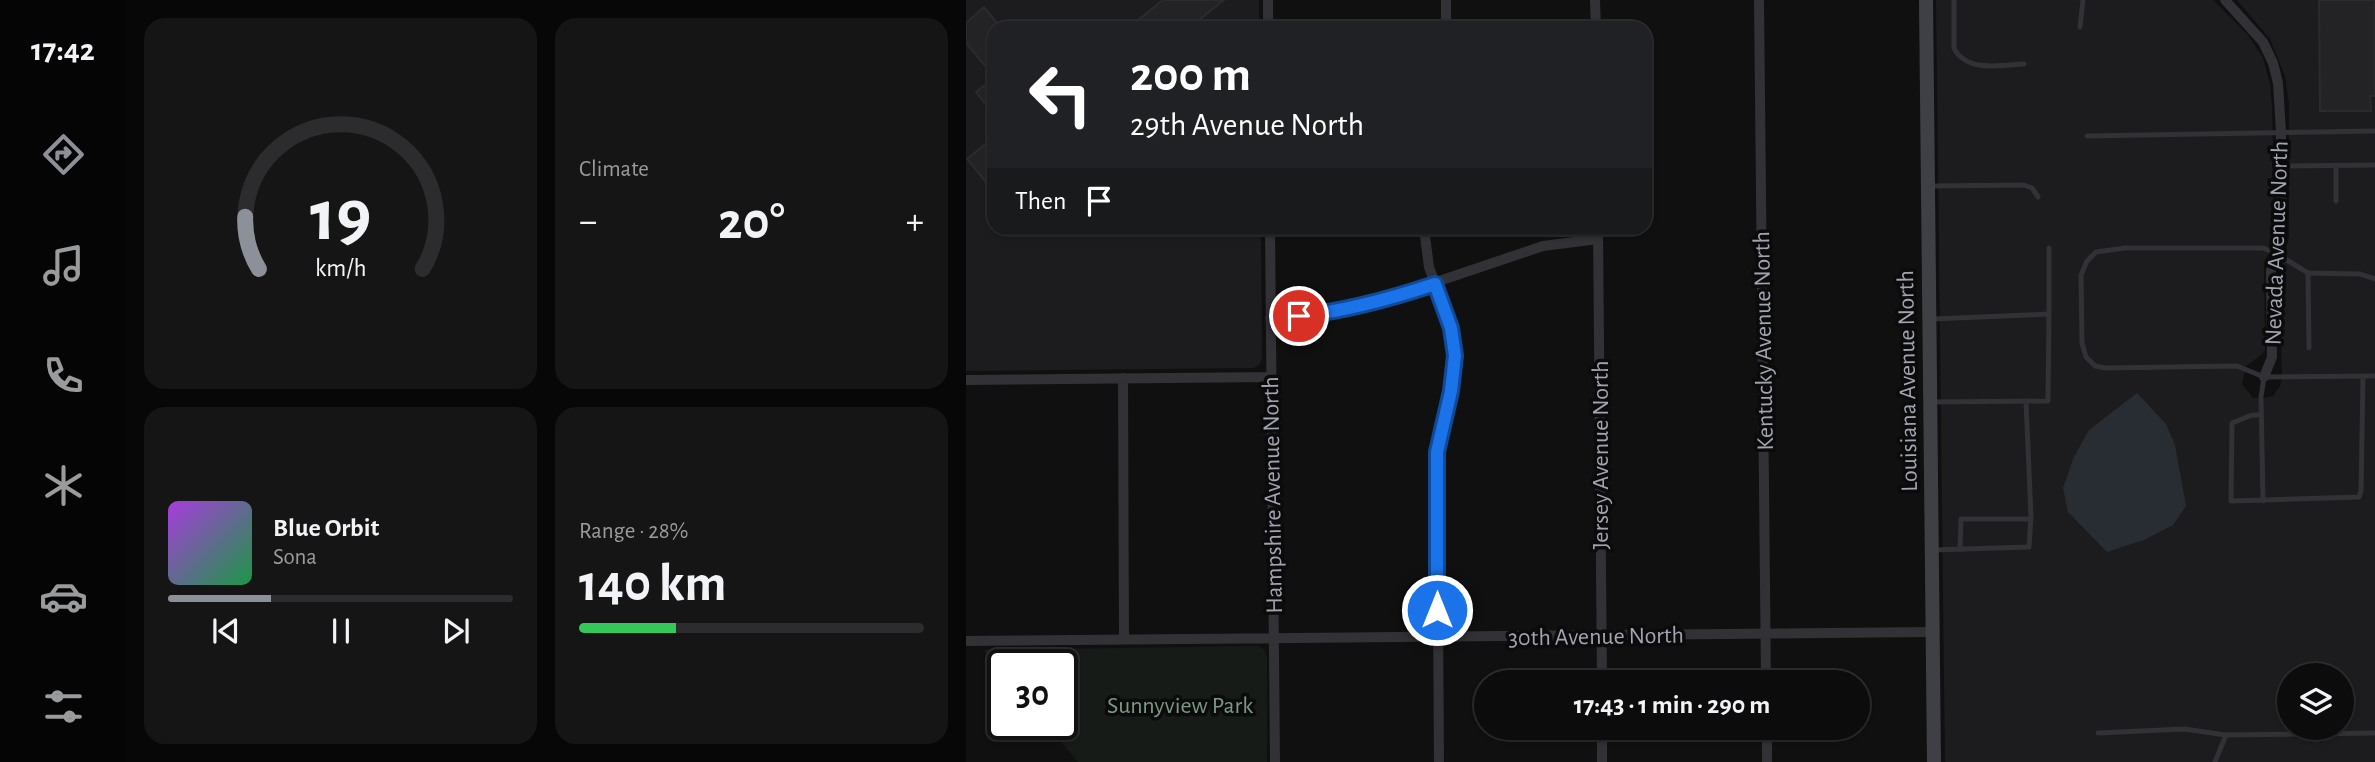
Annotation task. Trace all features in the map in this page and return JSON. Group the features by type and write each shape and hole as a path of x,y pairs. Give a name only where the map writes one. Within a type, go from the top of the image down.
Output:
{"street":[{"path":"1268,0 1268,21"},
{"path":"1446,0 1446,21"},
{"path":"1595,0 1596,21"},
{"name":"Kentucky Avenue North","path":"1759,0 1766,670"},
{"name":"Louisiana Avenue North","path":"1926,0 1934,762"},
{"name":"Nevada Avenue North","path":"2225,0 2263,42 2273,63 2278,83 2281,238 2271,271 2272,358 2264,377"},
{"name":"Hampshire Avenue North","path":"1270,235 1275,762"},
{"path":"1425,235 1426,252 1435,284 1451,328 1455,356 1453,381 1437,452 1439,762"},
{"name":"Jersey Avenue North","path":"1598,235 1602,670"},
{"path":"1270,318 1343,311 1396,297 1543,246 1598,239"},
{"path":"966,380 1271,377"},
{"path":"1123,378 1124,640"},
{"name":"30th Avenue North","path":"966,641 1932,632"},
{"path":"1602,740 1602,762"},
{"path":"1767,740 1767,762"}],"lane":[{"path":"1954,0 1954,48 1957,54 1966,62 1978,65 2024,64"},
{"path":"2080,27 2083,0"},
{"path":"2087,136 2375,131"},
{"path":"2281,166 2375,165"},
{"path":"2336,166 2336,201"},
{"path":"1928,186 2024,186 2032,188 2038,197"},
{"path":"1930,402 2048,401 2049,248"},
{"path":"2375,279 2360,274 2308,273 2263,248 2125,248 2096,252 2087,261 2081,275 2082,343 2086,357 2095,366 2237,366 2264,377 2375,376"},
{"path":"2308,273 2309,348"},
{"path":"1929,319 2049,314"},
{"path":"2261,415 2252,415 2232,422 2231,500 2359,497 2363,376"},
{"path":"2263,501 2261,415 2264,377"},
{"path":"1932,550 2029,547 2031,519 2026,402"},
{"path":"1961,550 1961,519 2031,519"},
{"path":"2098,733 2184,729 2226,735 2375,733"},
{"path":"2215,762 2226,735"}],"shaded area":[{"path":"966,0 1259,0 1259,21 987,21 987,235 1261,235 1260,364 1254,368 966,371"},
{"path":"1936,0 2213,0 2248,35 2263,58 2272,105 2275,238 2264,265 2265,350 2246,366 2242,384 2253,398 2263,398 2273,396 2280,386 2282,376 2279,274 2289,237 2289,104 2285,76 2270,39 2237,0 2375,0 2375,762 1945,762"},
{"path":"2137,393 2166,424 2175,445 2186,506 2173,525 2144,540 2107,552 2068,512 2063,488 2074,457 2089,430"}],"green space":[{"name":"Sunnyview Park","path":"1259,646 1265,650 1267,657 1267,762 1078,762 1060,740 1078,740 1078,649 1053,649"}],"building":[{"path":"1163,0 1224,0 1198,21 1137,21"},
{"path":"2319,0 2375,0 2375,96 2370,96 2371,111 2320,111"},
{"path":"984,7 995,21 987,21 987,68 966,43 966,23"},
{"path":"987,83 987,106 976,92"},
{"path":"987,143 987,183 967,159"}],"route":[{"path":"1299,316 1365,306 1435,284 1451,328 1455,356 1455,371 1437,452 1437,610"}]}
